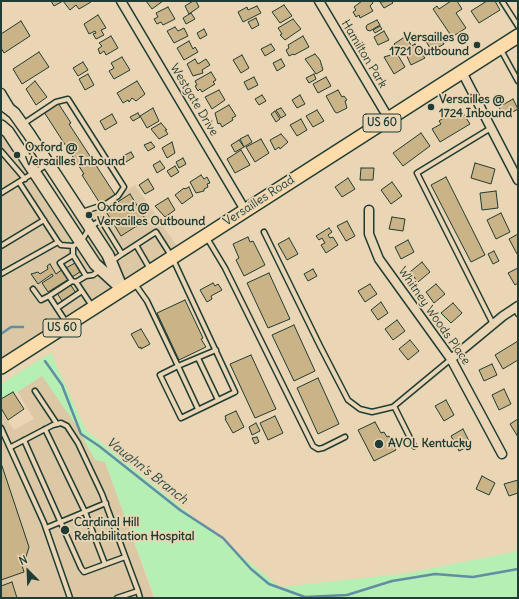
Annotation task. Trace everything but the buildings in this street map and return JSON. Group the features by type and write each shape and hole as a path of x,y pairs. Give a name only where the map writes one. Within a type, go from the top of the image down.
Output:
{"main road":[{"name":"Versailles Road","path":"1,367 518,36"}],"street":[{"name":"Westgate Drive","path":"121,1 245,210"},
{"name":"Hamilton Park","path":"319,1 389,119"},
{"path":"462,72 517,176"},
{"path":"1,94 90,227 111,262 122,289"},
{"path":"1,103 14,113"},
{"path":"1,126 8,132 35,173 77,244 122,289"},
{"name":"Whitney Woods Place","path":"369,210 369,234 379,259 451,359 502,454"},
{"path":"451,359 493,324 517,310"}],"lane":[{"path":"502,1 518,26"},
{"path":"499,48 518,81"},
{"path":"22,124 56,102 68,98 124,186 118,196 106,204 80,212"},
{"path":"491,128 418,173 493,324"},
{"path":"1,151 25,179"},
{"path":"1,193 49,164"},
{"path":"19,182 58,242 61,245 77,244"},
{"path":"1,246 44,220"},
{"path":"93,308 60,263 73,255 77,244 90,227 101,220 122,254"},
{"path":"111,262 156,232 172,257 216,350 234,392 180,418 160,375 216,350"},
{"path":"264,232 348,400 360,409 372,412 394,406 451,359"},
{"path":"206,236 225,268 313,446 318,449 323,448 345,437"},
{"path":"1,274 58,242"},
{"path":"136,245 151,271"},
{"path":"73,255 86,276"},
{"path":"33,289 41,300 86,276 93,275 102,270"},
{"path":"134,282 147,301 198,410"},
{"path":"57,308 82,291"},
{"path":"49,296 68,324"},
{"path":"198,358 218,400"},
{"path":"35,391 57,424"},
{"path":"394,406 414,446"},
{"path":"11,448 57,424 61,423 67,426 78,443 106,503 140,598"},
{"path":"1,429 11,448 46,528 70,598"},
{"path":"45,429 85,512 105,564"},
{"path":"24,440 84,572 125,557"},
{"path":"46,528 106,503"},
{"path":"117,598 138,591"}],"shaded area":[{"path":"1,116 10,123 78,223 135,185 181,252 1,368"},
{"name":"Cardinal Hill Rehabilitation Hospital","path":"46,373 105,462 154,598 1,598 1,411 14,430 34,419 17,391"}],"green space":[{"path":"52,352 53,358 86,430 280,587 408,573 518,551 518,598 155,598 105,462 95,460 76,425 42,376 1,403 1,384"}],"waterway":[{"name":"Vaughn's Branch","path":"1,334 11,327 23,327"},
{"name":"Vaughn's Branch","path":"45,361 62,385 81,434 99,446 180,510 223,538 251,569 269,584 305,597 347,595 392,581 435,574 473,577 518,569"}],"place":[{"name":"Versailles @ 1721 Outbound","path":"477,45"},
{"name":"Versailles @ 1724 Inbound","path":"431,107"},
{"name":"Oxford @ Versailles Inbound","path":"17,155"},
{"name":"Oxford @ Versailles Outbound","path":"89,215"},
{"name":"AVOL Kentucky","path":"379,444"},
{"name":"Cardinal Hill Rehabilitation Hospital","path":"65,530"}]}
